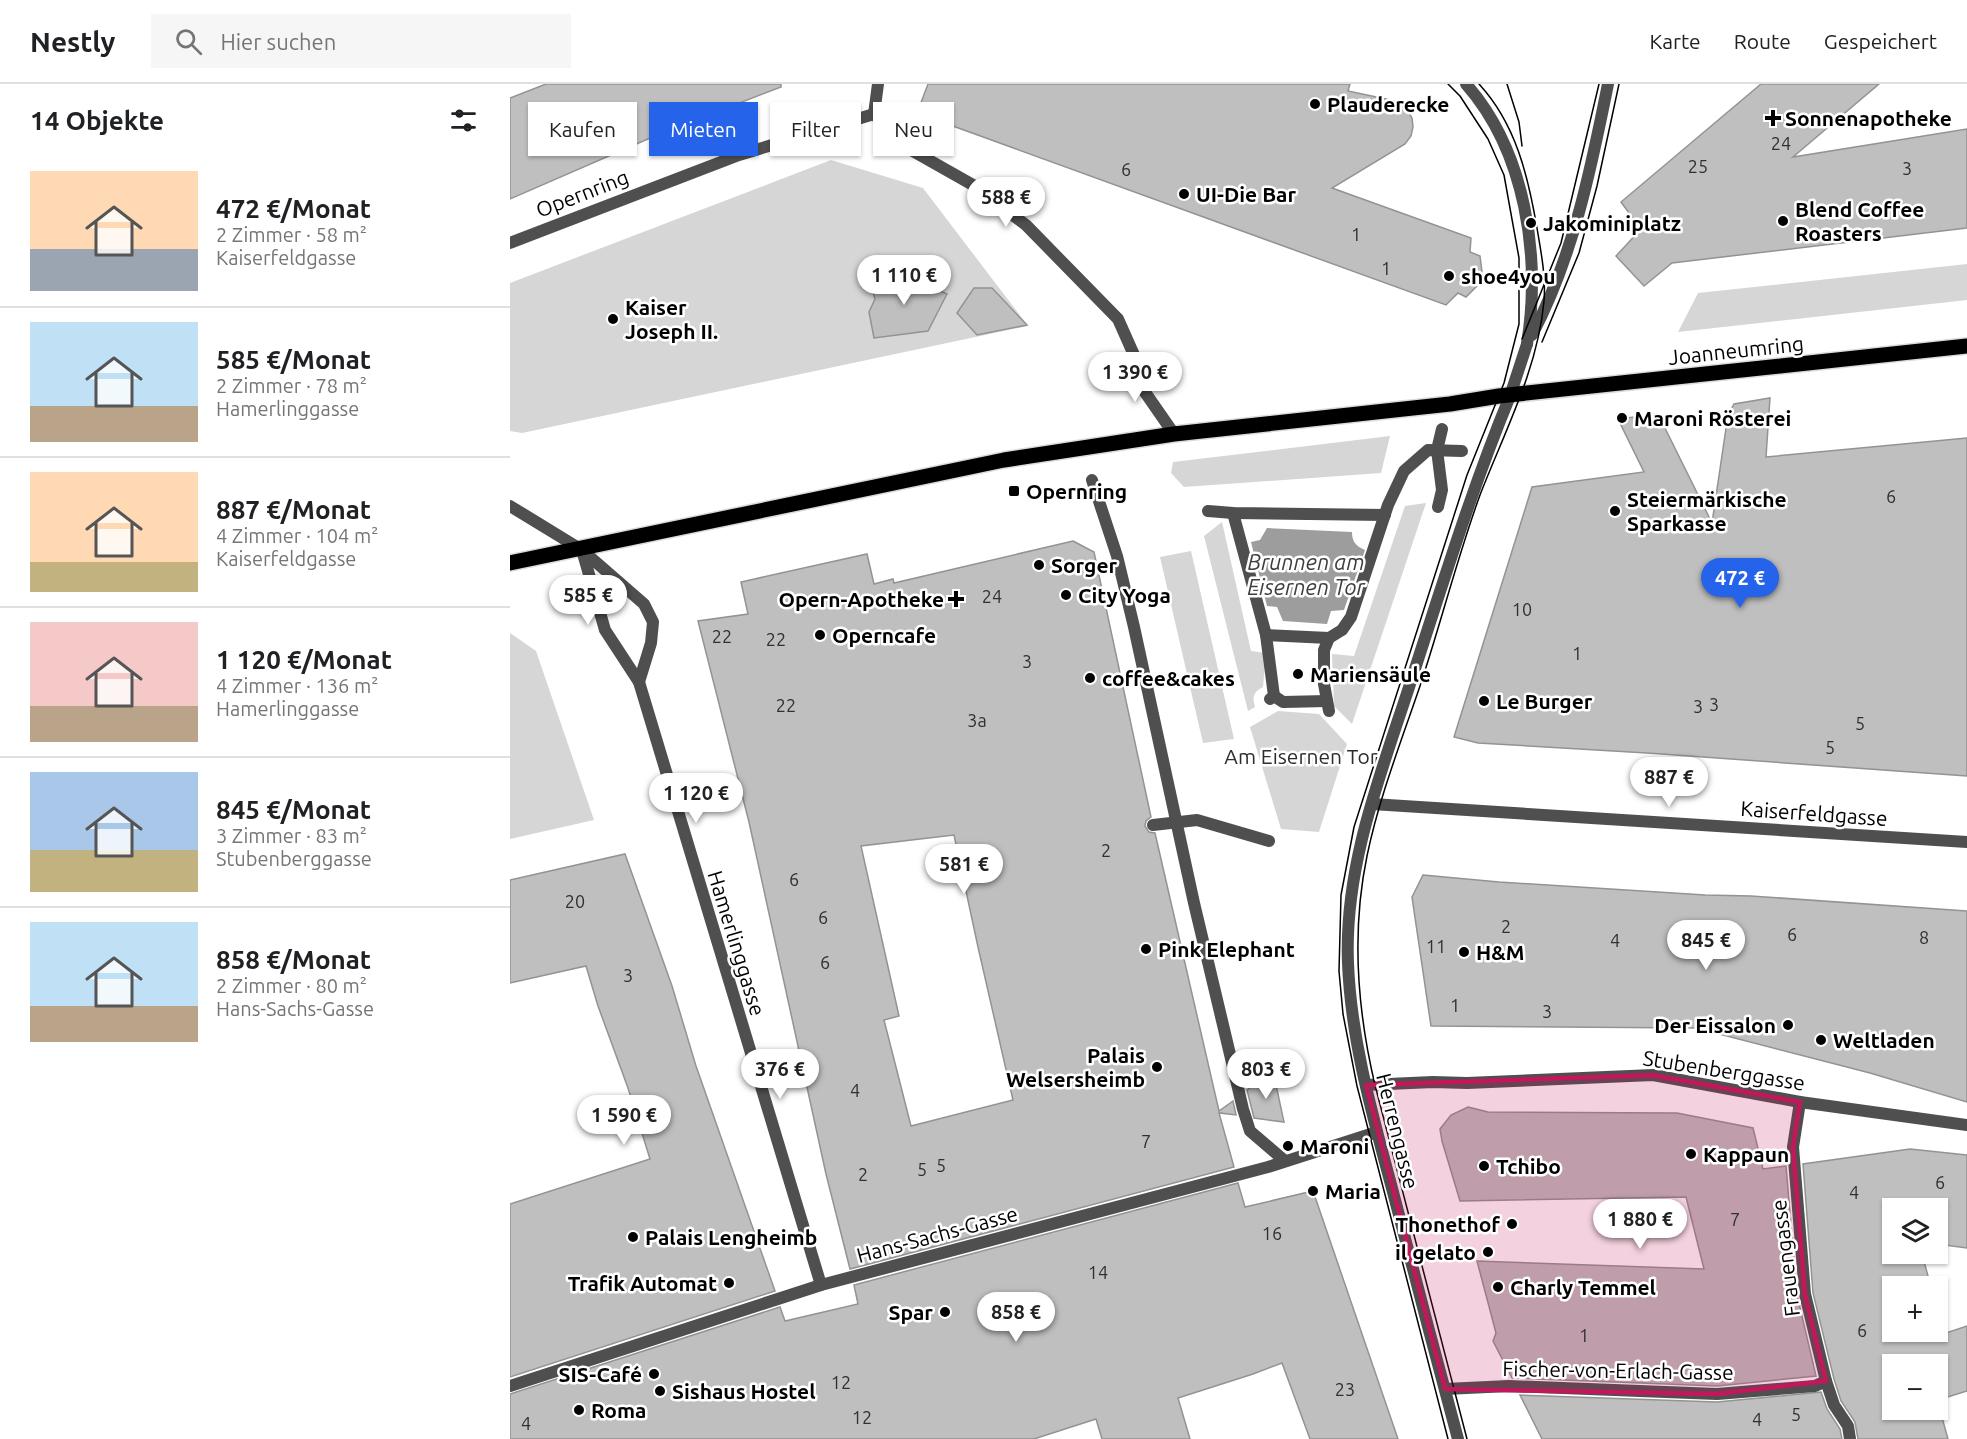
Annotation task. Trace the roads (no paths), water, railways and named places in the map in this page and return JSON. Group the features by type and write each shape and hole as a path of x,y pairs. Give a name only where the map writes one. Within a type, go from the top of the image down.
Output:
{"main road":[{"name":"Joanneumring","path":"1510,396 1967,346"},
{"path":"510,563 582,550 1004,460 1174,434 1450,405 1510,396"}],"street":[{"path":"876,102 878,84"},
{"path":"1372,804 1480,469 1510,396 1527,344 1532,315 1532,267 1517,178 1500,132 1478,97 1466,84"},
{"path":"1527,344 1554,290 1575,229 1608,84"},
{"name":"Opernring","path":"510,243 739,154 873,114"},
{"path":"922,156 973,185 1026,225 1118,318 1134,355 1140,385 1174,434"},
{"path":"1438,507 1442,490 1437,450 1442,429"},
{"path":"1266,635 1329,638 1342,630 1351,616 1385,515 1404,471 1428,450 1462,451"},
{"path":"1092,480 1119,566 1240,1097 1250,1131 1285,1161"},
{"path":"510,506 582,550 644,604 653,622 651,643 639,682"},
{"path":"1208,511 1385,515"},
{"path":"1233,513 1266,635 1272,698 1283,702 1328,706 1324,684 1324,650 1329,638"},
{"name":"Hamerlinggasse","path":"582,550 605,630 639,682 821,1285"},
{"name":"Kaiserfeldgasse","path":"1372,804 1967,842"},
{"name":"Herrengasse","path":"1372,804 1358,855 1350,897 1348,963 1354,1019 1377,1132 1458,1439"},
{"path":"1153,825 1197,820 1269,842"},
{"name":"Stubenberggasse","path":"1366,1085 1653,1075 1800,1102 1967,1125"},
{"name":"Frauengasse","path":"1800,1102 1793,1147 1805,1294 1826,1381 1834,1405 1848,1426 1850,1439"},
{"name":"Hans-Sachs-Gasse","path":"510,1386 821,1285 1285,1161 1377,1132"},
{"name":"Fischer-von-Erlach-Gasse","path":"1444,1389 1509,1386 1717,1394 1815,1386 1826,1381"}],"water":[{"name":"Brunnen am Eisernen Tor","path":"1267,528 1352,532 1355,543 1365,550 1344,610 1331,611 1327,624 1283,621 1277,607 1267,606 1251,542 1260,540"}],"tram line":[{"path":"1448,84 1460,96 1488,139 1504,175 1519,258 1519,324 1504,383 1467,475 1354,827 1341,895 1339,971 1343,1014 1357,1086 1448,1439"},
{"path":"1467,1439 1375,1085 1360,999 1358,942 1362,885 1378,813 1480,495 1519,400 1541,326 1544,273 1529,189 1511,133 1492,100 1479,84"},
{"path":"1507,84 1519,122 1522,146"},
{"path":"1522,339 1561,243 1599,84"},
{"path":"1542,342 1579,253 1597,186 1619,84"}],"place":[{"name":"Plauderecke","path":"1315,104"},
{"name":"Sonnenapotheke","path":"1773,118"},
{"name":"UI-Die Bar","path":"1184,194"},
{"name":"Blend Coffee Roasters","path":"1783,221"},
{"name":"Jakominiplatz","path":"1531,223"},
{"name":"shoe4you","path":"1449,276"},
{"name":"Kaiser Joseph II.","path":"613,319"},
{"name":"Maroni Rösterei","path":"1622,418"},
{"name":"Opernring","path":"1014,491"},
{"name":"Steiermärkische Sparkasse","path":"1615,511"},
{"name":"Sorger","path":"1039,565"},
{"name":"City Yoga","path":"1066,595"},
{"name":"Opern-Apotheke","path":"956,599"},
{"name":"Operncafe","path":"820,635"},
{"name":"Mariensäule","path":"1298,674"},
{"name":"coffee&cakes","path":"1090,678"},
{"name":"Le Burger","path":"1484,701"},
{"name":"Pink Elephant","path":"1146,949"},
{"name":"H&M","path":"1464,952"},
{"name":"Der Eissalon","path":"1788,1025"},
{"name":"Weltladen","path":"1821,1040"},
{"name":"Palais Welsersheimb","path":"1157,1067"},
{"name":"Maroni","path":"1288,1146"},
{"name":"Kappaun","path":"1691,1154"},
{"name":"Tchibo","path":"1484,1166"},
{"name":"Maria","path":"1313,1191"},
{"name":"Thonethof","path":"1512,1224"},
{"name":"Palais Lengheimb","path":"633,1237"},
{"name":"il gelato","path":"1488,1252"},
{"name":"Trafik Automat","path":"729,1283"},
{"name":"Charly Temmel","path":"1498,1287"},
{"name":"Spar","path":"945,1312"},
{"name":"SIS-Café","path":"654,1374"},
{"name":"Sishaus Hostel","path":"660,1391"},
{"name":"Roma","path":"579,1410"}],"park label":[{"name":"Am Eisernen Tor","path":"1301,756"}]}
